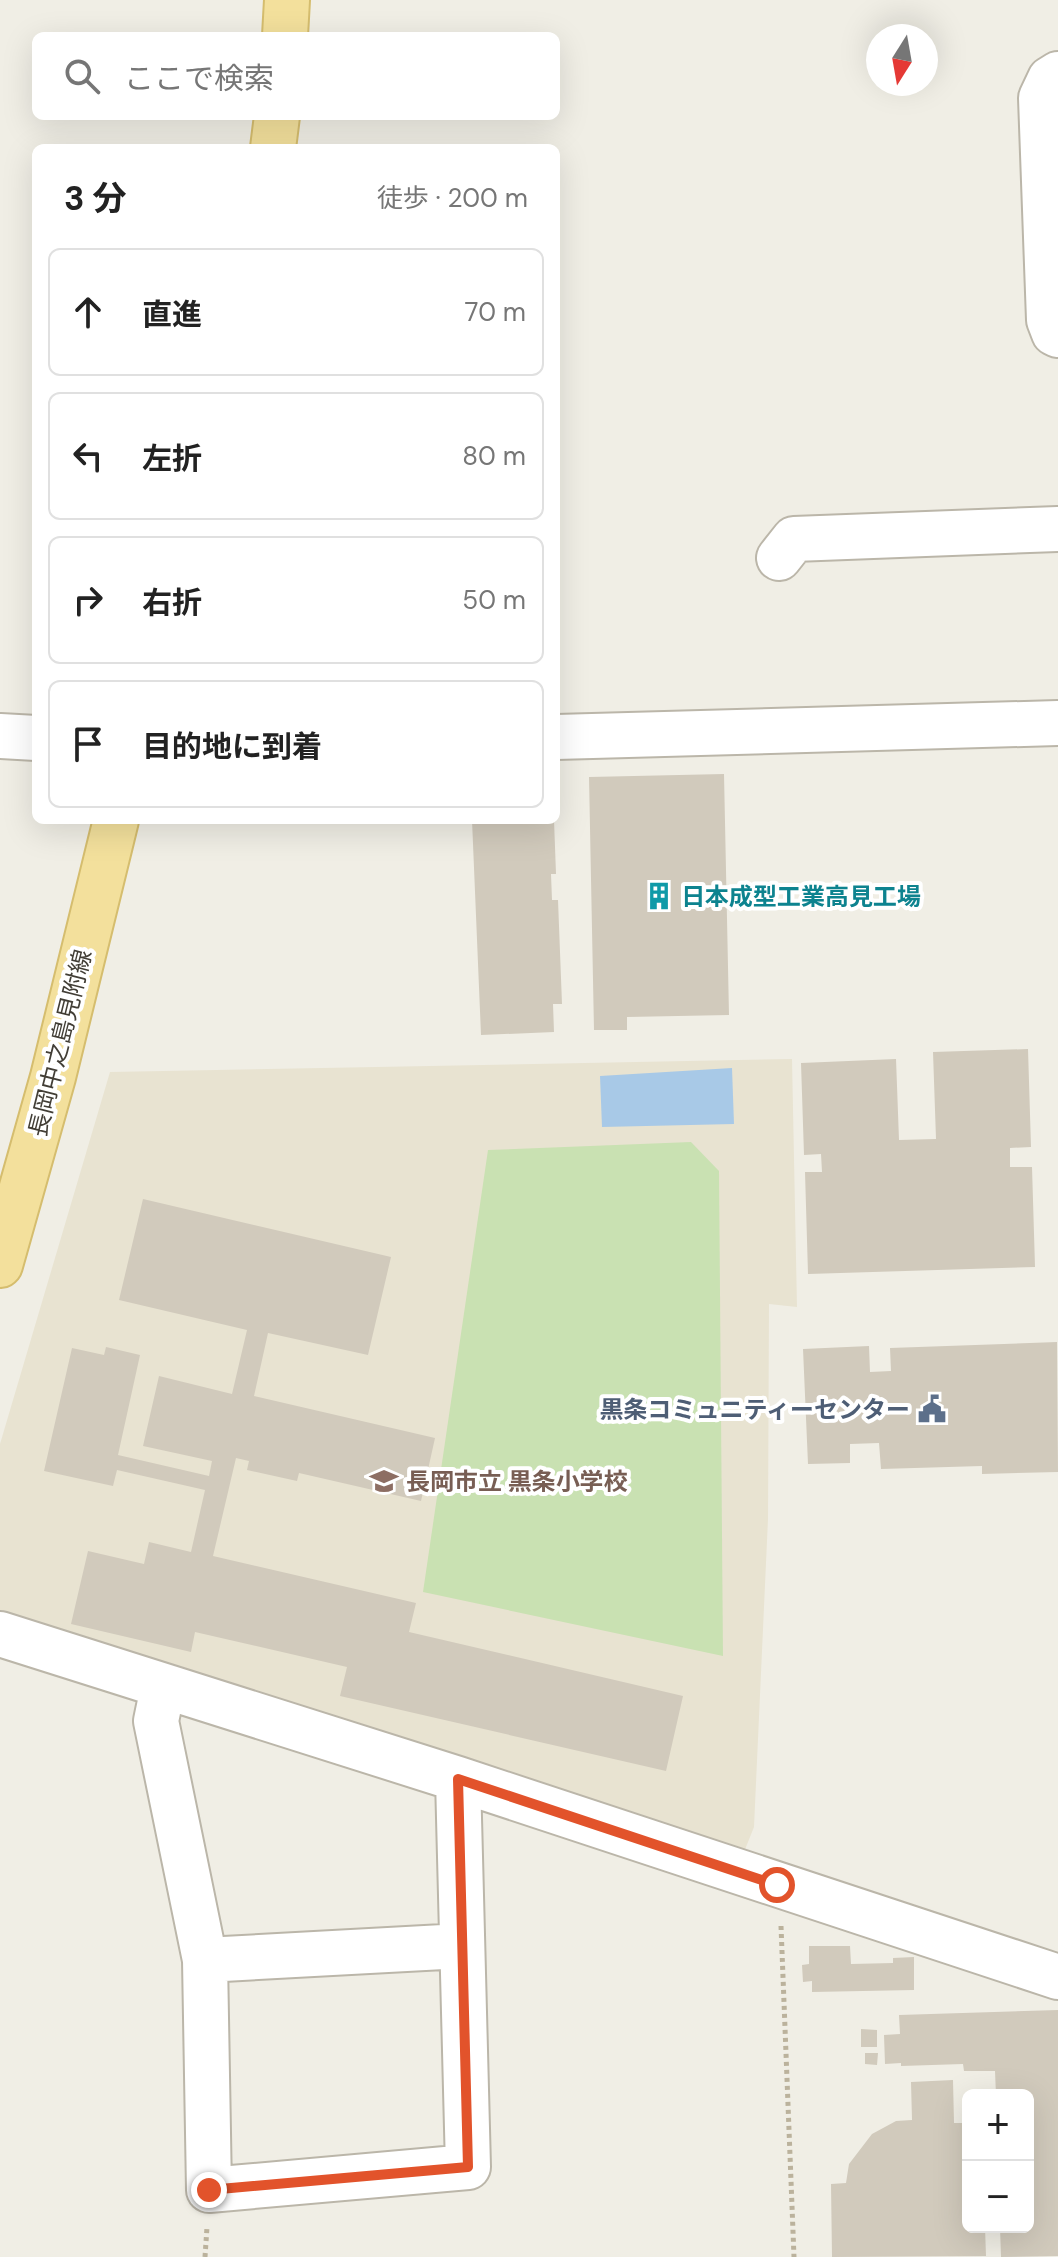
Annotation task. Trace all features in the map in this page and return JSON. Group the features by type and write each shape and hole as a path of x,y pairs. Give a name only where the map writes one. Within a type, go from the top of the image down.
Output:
{"main road":[{"path":"285,32 287,0"},
{"path":"274,144 276,120"},
{"name":"長岡中之島見附線","path":"0,1265 53,1077 115,824"}],"street":[{"path":"1058,74 1050,79 1041,98 1049,320 1054,333 1058,335"},
{"path":"779,558 794,539 1058,529"},
{"path":"560,737 1058,723"},
{"path":"0,736 32,738"},
{"path":"0,1634 458,1779 1058,1977"},
{"path":"163,1687 156,1721 205,1960 209,2190 468,2167 458,1779"},
{"path":"205,1960 462,1946"}],"path":[{"path":"777,1885 794,2257"}],"shaded area":[{"name":"長岡市立 黒条小学校","path":"792,1059 797,1307 769,1304 768,1519 754,1827 742,1857 0,1620 0,1444 110,1072"}],"green space":[{"path":"691,1142 719,1171 723,1656 423,1592 488,1150"}],"water":[{"path":"732,1068 734,1124 602,1127 600,1076"}],"building":[{"name":"日本成型工業高見工場","path":"724,774 729,1015 627,1017 627,1030 594,1030 589,777"},
{"path":"472,824 554,824 556,874 551,874 552,900 558,900 562,1004 553,1004 554,1032 481,1035"},
{"path":"1028,1049 1031,1147 1010,1148 1010,1167 1032,1167 1035,1267 808,1274 805,1172 822,1172 821,1154 804,1155 801,1063 896,1059 899,1140 936,1139 933,1052"},
{"path":"143,1199 391,1257 368,1355 268,1333 254,1396 435,1438 421,1501 299,1473 297,1481 247,1470 249,1461 236,1458 213,1556 416,1603 409,1632 683,1696 666,1771 340,1696 347,1667 195,1632 191,1652 71,1624 88,1551 144,1564 149,1542 191,1552 205,1490 117,1470 113,1486 44,1471 72,1348 104,1355 106,1347 140,1355 118,1455 209,1476 212,1461 143,1446 159,1376 232,1394 247,1330 119,1300"},
{"name":"黒条コミュニティーセンター","path":"1057,1342 1058,1472 982,1474 982,1466 881,1469 879,1443 850,1444 850,1463 808,1464 803,1349 869,1346 870,1372 891,1371 890,1348"},
{"path":"809,1946 850,1946 851,1964 893,1963 893,1958 914,1957 914,1990 812,1992 812,1981 803,1982 802,1965 809,1964"},
{"path":"1058,2010 1058,2256 1001,2257 1000,2233 1034,2233 1034,2089 996,2089 995,2071 964,2071 963,2064 885,2064 884,2035 900,2034 899,2015"},
{"path":"861,2029 877,2030 877,2047 861,2047"},
{"path":"865,2053 878,2053 877,2065 865,2064"},
{"path":"953,2080 954,2123 962,2123 962,2233 985,2233 986,2256 832,2257 831,2184 846,2183 849,2164 872,2134 896,2121 912,2120 911,2082"}],"place":[{"name":"日本成型工業高見工場","path":"659,896"},
{"name":"黒条コミュニティーセンター","path":"932,1409"},
{"name":"長岡市立 黒条小学校","path":"384,1481"}],"route":[{"path":"209,2190 468,2167 458,1779 777,1885"}]}
